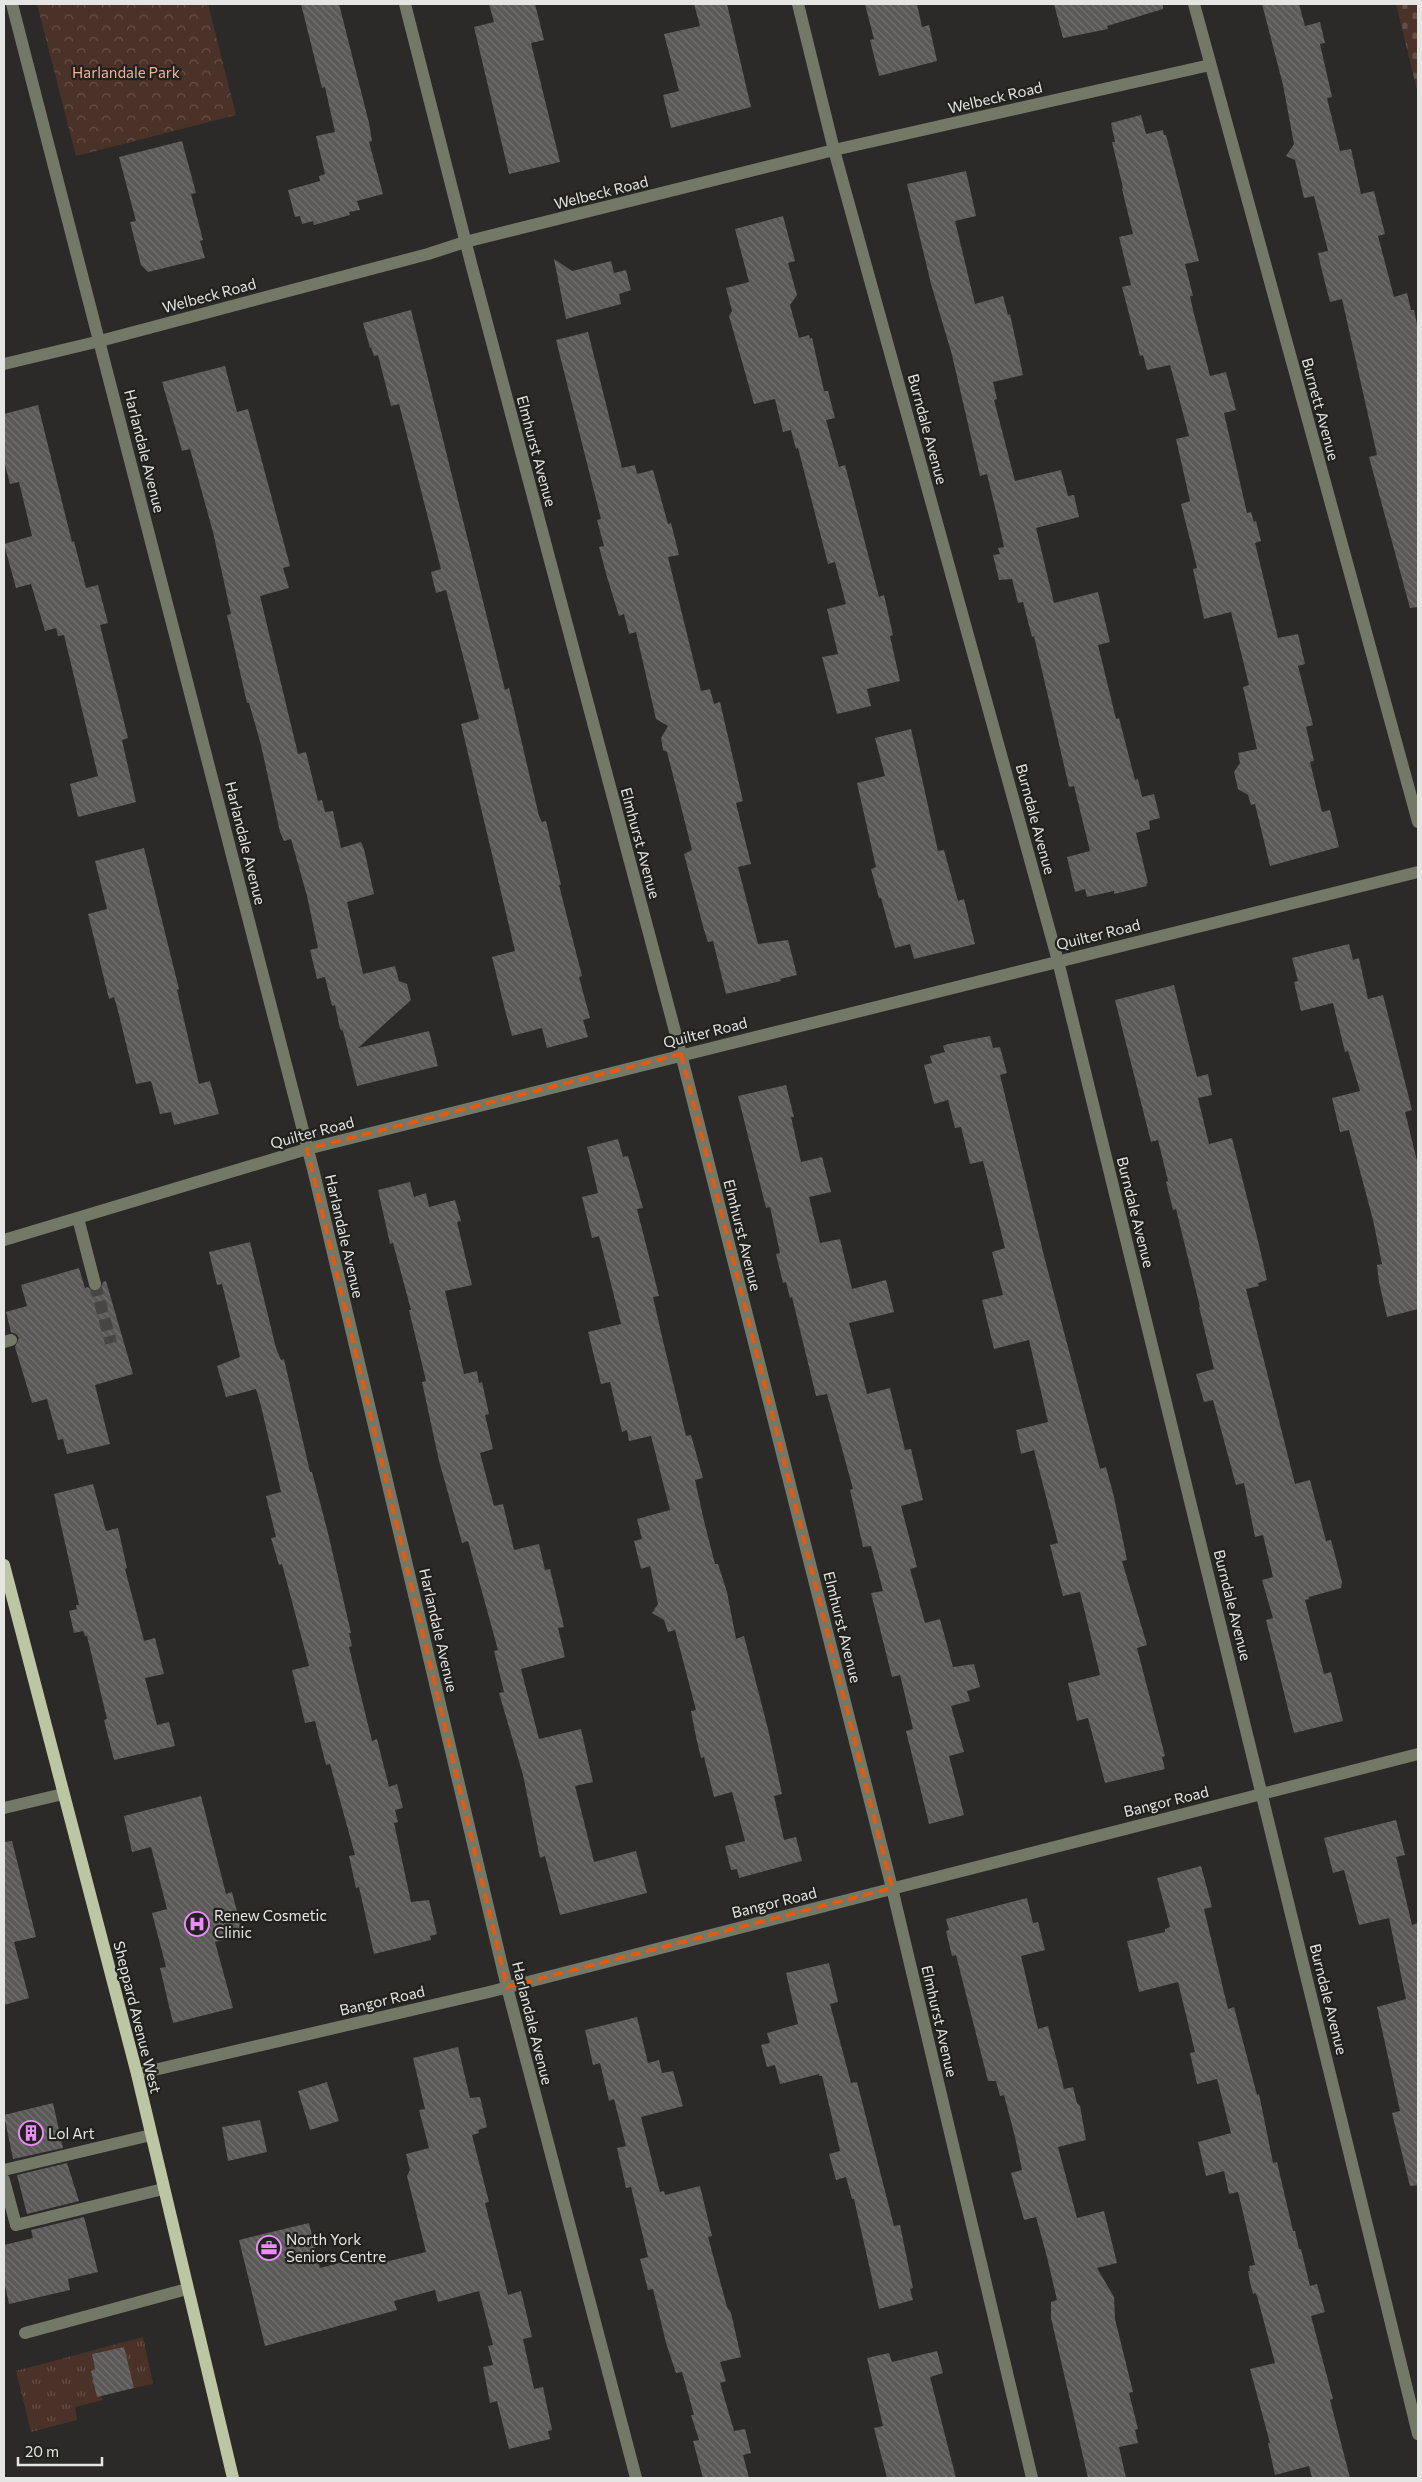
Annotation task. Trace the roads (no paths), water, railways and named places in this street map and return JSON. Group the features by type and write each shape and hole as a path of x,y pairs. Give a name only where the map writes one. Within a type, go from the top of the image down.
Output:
{"main road":[{"name":"Sheppard Avenue West","path":"4,1565 136,2074 233,2478"}],"street":[{"name":"Harlandale Avenue","path":"12,4 308,1149 507,1987 636,2478"},
{"name":"Elmhurst Avenue","path":"404,4 465,242 681,1054 892,1888 1032,2478"},
{"name":"Burndale Avenue","path":"798,4 834,150 1058,961 1418,2434"},
{"name":"Burnett Avenue","path":"1194,4 1418,822"},
{"name":"Welbeck Road","path":"4,364 100,341 428,254 465,242 834,150 1210,65"},
{"name":"Quilter Road","path":"4,1240 308,1149 681,1054 1418,872"},
{"path":"78,1218 95,1284"},
{"name":"Bangor Road","path":"136,2074 507,1987 1418,1754"},
{"path":"4,1808 63,1794"},
{"path":"4,2170 150,2135"},
{"path":"4,2180 16,2226 163,2189"},
{"path":"25,2333 187,2289"}],"tunnel":[{"path":"95,1284 111,1343"}],"place":[{"name":"Renew Cosmetic Clinic","path":"197,1924"},
{"name":"Lol Art","path":"31,2133"},
{"name":"North York Seniors Centre","path":"269,2248"}],"park label":[{"name":"Harlandale Park","path":"126,72"}]}
